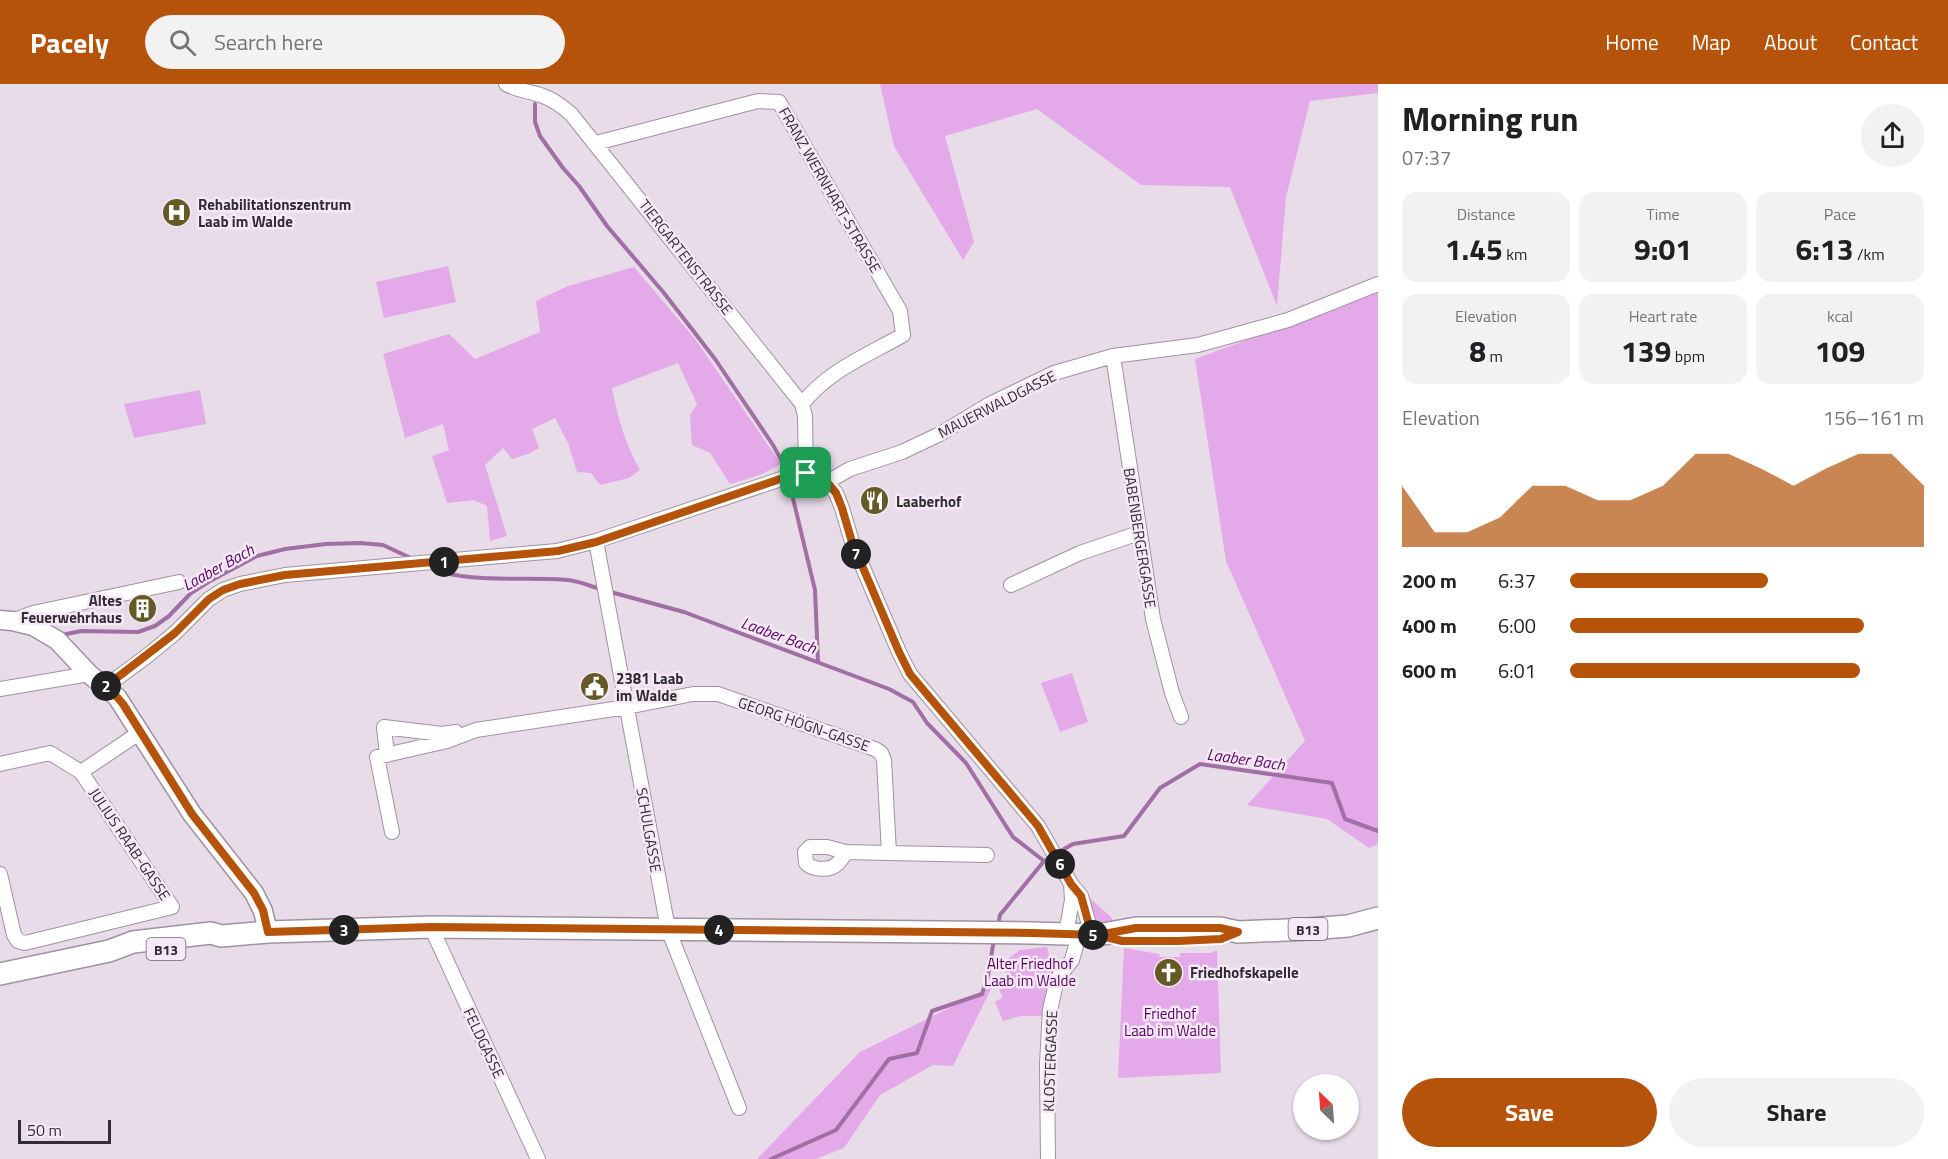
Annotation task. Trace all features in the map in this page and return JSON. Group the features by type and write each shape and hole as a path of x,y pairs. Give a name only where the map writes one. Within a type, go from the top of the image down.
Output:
{"main road":[{"name":"B13","path":"0,974 109,951 134,954 213,944 221,936 268,932 431,927 668,929 1083,935 1122,941 1178,941 1221,939 1238,932 1348,926 1378,918"}],"street":[{"name":"TIERGARTENSTRASSE","path":"506,84 555,101 571,114 802,404"},
{"name":"FRANZ WERNHART-STRASSE","path":"596,143 758,101 779,102 900,310 903,335 828,377 802,404"},
{"name":"MAUERWALDGASSE","path":"827,482 850,468 911,448 940,434 990,404 1054,373 1113,356 1198,345 1288,320 1378,284"},
{"name":"BABENBERGERGASSE","path":"1113,356 1153,619 1172,693 1181,717"},
{"path":"802,404 805,416 806,473"},
{"path":"105,687 175,633 209,599 223,590 240,584 285,575 558,551 596,542 780,479 806,473 818,476 827,482 838,498 852,542 910,674 1038,826 1071,884 1081,896 1088,921 1083,935"},
{"path":"1011,585 1080,553 1139,533"},
{"name":"SCHULGASSE","path":"596,542 668,929 739,1108"},
{"path":"6,620 179,582"},
{"path":"6,620 33,626 44,632 64,647 89,674 117,697 192,814 254,893 263,910 268,932"},
{"path":"0,689 89,674"},
{"name":"GEORG HÖGN-GASSE","path":"476,730 627,707 693,694 718,694 875,748 881,753 884,760 889,853"},
{"path":"387,755 384,728 442,734 476,730"},
{"path":"393,832 377,757 447,741 476,730"},
{"name":"JULIUS RAAB-GASSE","path":"81,772 140,733"},
{"name":"JULIUS RAAB-GASSE","path":"0,764 50,753 81,772 172,907 25,943 18,941 15,934 0,874"},
{"path":"846,852 987,855"},
{"name":"KLOSTERGASSE","path":"1048,1159 1047,1064 1050,1010 1057,979 1072,960 1083,935 1072,900 1071,884"},
{"name":"FELDGASSE","path":"431,927 538,1159"}],"green space":[{"path":"880,84 1378,84 1378,93 1310,101 1286,197 1277,306 1230,187 1141,185 1037,109 945,136 974,242 963,260 894,146"},
{"path":"448,266 456,302 384,318 376,282"},
{"path":"634,267 695,339 781,464 760,475 730,484 710,453 692,445 690,415 697,404 678,363 612,388 623,430 640,470 629,478 600,485 591,473 577,472 568,443 555,418 532,429 539,448 512,459 503,448 485,465 507,536 490,541 487,506 474,500 447,503 432,456 449,450 443,424 405,438 383,354 449,334 475,359 540,332 536,301 568,286"},
{"path":"1378,291 1378,844 1369,848 1327,819 1247,805 1305,741 1226,561 1195,359"},
{"path":"200,390 206,424 134,438 124,404"},
{"path":"73,610 74,615 70,623 52,626 42,615"},
{"path":"1072,673 1088,722 1060,732 1041,683"},
{"path":"1086,895 1111,917 1114,924 1107,924 1095,917"},
{"name":"Alter Friedhof Laab im Walde","path":"1047,947 1054,974 1045,1016 1021,1016 1003,1021 995,1002 1003,997 999,990 1011,984 1002,963 1020,950"},
{"name":"Friedhof Laab im Walde","path":"1124,948 1159,954 1160,957 1180,957 1180,953 1211,953 1217,950 1221,1073 1118,1078"},
{"path":"992,987 953,1066 933,1065 880,1095 844,1148 816,1159 757,1159 860,1052"}],"waterway":[{"path":"535,104 535,122 540,136 607,226 664,293 715,359 773,445 785,467"},
{"path":"790,486 815,590 818,662"},
{"name":"Laaber Bach","path":"62,635 81,631 138,632 155,626 169,616 191,593 210,581 257,556 285,549 360,543 383,545 413,559"},
{"name":"Laaber Bach","path":"428,566 459,576 568,580 600,589"},
{"name":"Laaber Bach","path":"607,591 684,612 889,689 913,702 927,723 966,763 1013,837 1044,861 1051,857"},
{"name":"Laaber Bach","path":"1057,853 1073,844 1124,836 1160,788 1200,764 1332,783 1345,819 1378,831"},
{"path":"998,926 1000,915 1044,861"},
{"path":"771,1159 836,1130 889,1059 917,1053 932,1011 982,994 988,976 994,939"}],"place":[{"name":"Rehabilitationszentrum Laab im Walde","path":"177,213"},
{"name":"Laaberhof","path":"875,501"},
{"name":"Altes Feuerwehrhaus","path":"143,609"},
{"name":"2381 Laab im Walde","path":"595,687"},
{"name":"Friedhofskapelle","path":"1169,972"}],"route":[{"path":"806,473 780,479 596,542 558,551 285,575 240,584 215,594 175,633 105,687 123,704 192,814 254,893 263,910 268,932 431,927 1089,935 1136,928 1220,928 1238,932 1221,939 1178,941 1122,941 1089,935 1088,921 1081,896 1071,884 1038,826 910,674 852,542 836,493 827,482 818,476 806,473"}]}
